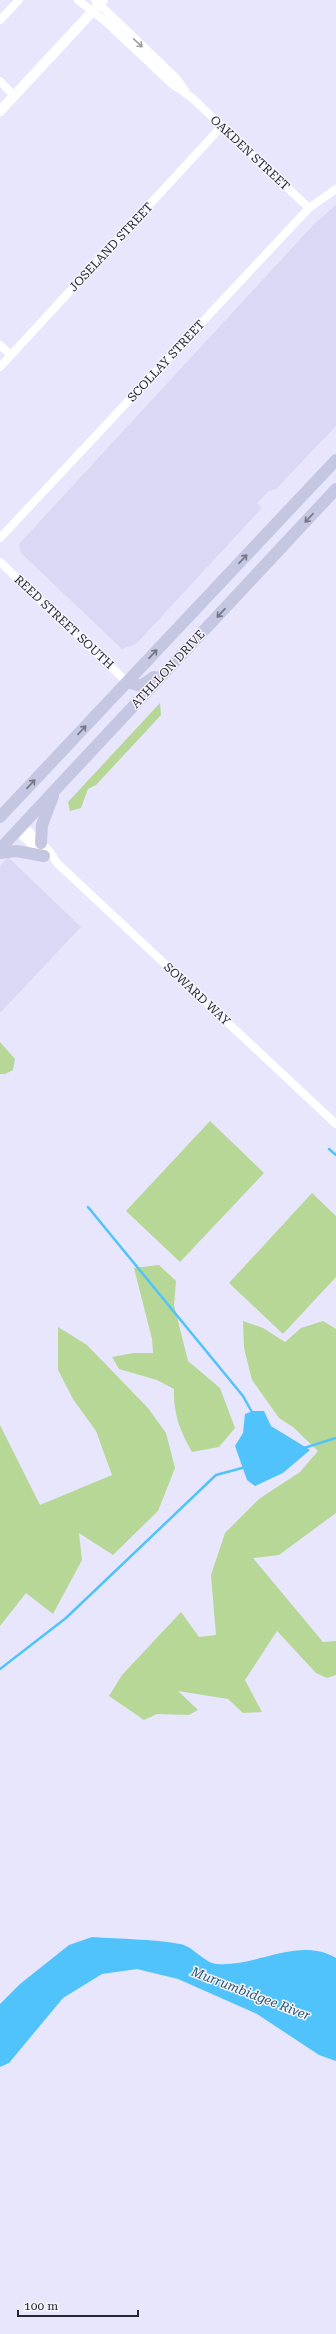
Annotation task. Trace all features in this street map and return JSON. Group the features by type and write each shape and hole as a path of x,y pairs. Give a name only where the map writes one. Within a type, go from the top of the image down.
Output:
{"main road":[{"name":"ATHLLON DRIVE","path":"1,813 127,682 336,460"},
{"name":"ATHLLON DRIVE","path":"0,849 336,489"},
{"path":"127,682 137,686 146,684 180,656"},
{"path":"120,720 134,700 134,690 127,682"},
{"path":"41,843 42,825 54,791"},
{"name":"SOWARD WAY","path":"1,813 19,828"},
{"path":"0,853 16,851 44,856"}],"street":[{"path":"0,20 19,0"},
{"name":"OAKDEN STREET","path":"78,0 97,4 177,79 191,98 309,208"},
{"path":"0,111 97,4"},
{"path":"0,81 14,96"},
{"name":"JOSELAND STREET","path":"0,367 222,126"},
{"name":"SCOLLAY STREET","path":"0,538 309,208 336,189"},
{"path":"0,345 11,355"},
{"name":"REED STREET SOUTH","path":"0,562 127,682"},
{"name":"SOWARD WAY","path":"19,828 41,843 57,864 336,1124"},
{"name":"SOWARD WAY","path":"19,828 44,856 57,864"}],"shaded area":[{"path":"336,205 336,426 276,489 269,491 257,503 262,508 136,644 122,649 21,553 19,544 315,223"},
{"path":"8,857 81,927 0,1013 0,866"}],"green space":[{"path":"160,703 161,715 96,785 88,789 81,808 70,811 68,802"},
{"path":"0,1042 15,1059 13,1070 5,1074 0,1074"},
{"path":"210,1121 264,1173 180,1262 126,1211"},
{"path":"312,1193 336,1216 336,1277 283,1334 229,1283"},
{"path":"159,1265 176,1281 174,1305 188,1361 220,1388 235,1428 219,1447 192,1452 178,1422 174,1389 157,1380 119,1369 112,1357 133,1353 153,1353 152,1339 134,1268"},
{"path":"243,1321 263,1328 285,1342 301,1328 323,1321 336,1329 336,1513 279,1555 253,1558 323,1642 336,1641 336,1675 327,1678 316,1673 277,1631 245,1680 262,1712 243,1713 228,1699 178,1691 198,1710 189,1715 157,1714 144,1720 109,1696 122,1675 181,1612 199,1637 216,1635 211,1575 225,1533 259,1499 300,1472 318,1451 293,1427 279,1418 252,1380 244,1348"},
{"path":"58,1327 87,1345 148,1408 166,1433 175,1468 158,1511 113,1555 79,1533 82,1560 53,1614 26,1593 0,1626 0,1425 40,1505 112,1475 96,1431 73,1399 58,1370"}],"water":[{"path":"253,1411 264,1411 271,1426 310,1450 283,1473 255,1486 247,1480 235,1446 243,1433 245,1414"},
{"name":"Murrumbidgee River","path":"92,1937 147,1940 185,1945 208,1961 217,1964 232,1964 292,1951 307,1950 322,1952 336,1958 336,2061 319,2055 257,2014 178,1979 137,1969 102,1974 63,1998 9,2063 0,2067 0,2004 20,1984 69,1945"}],"waterway":[{"path":"329,1149 336,1155"},
{"path":"88,1207 243,1396 253,1414"},
{"path":"304,1448 336,1438"},
{"path":"0,1669 66,1618 216,1475 246,1467"}]}
